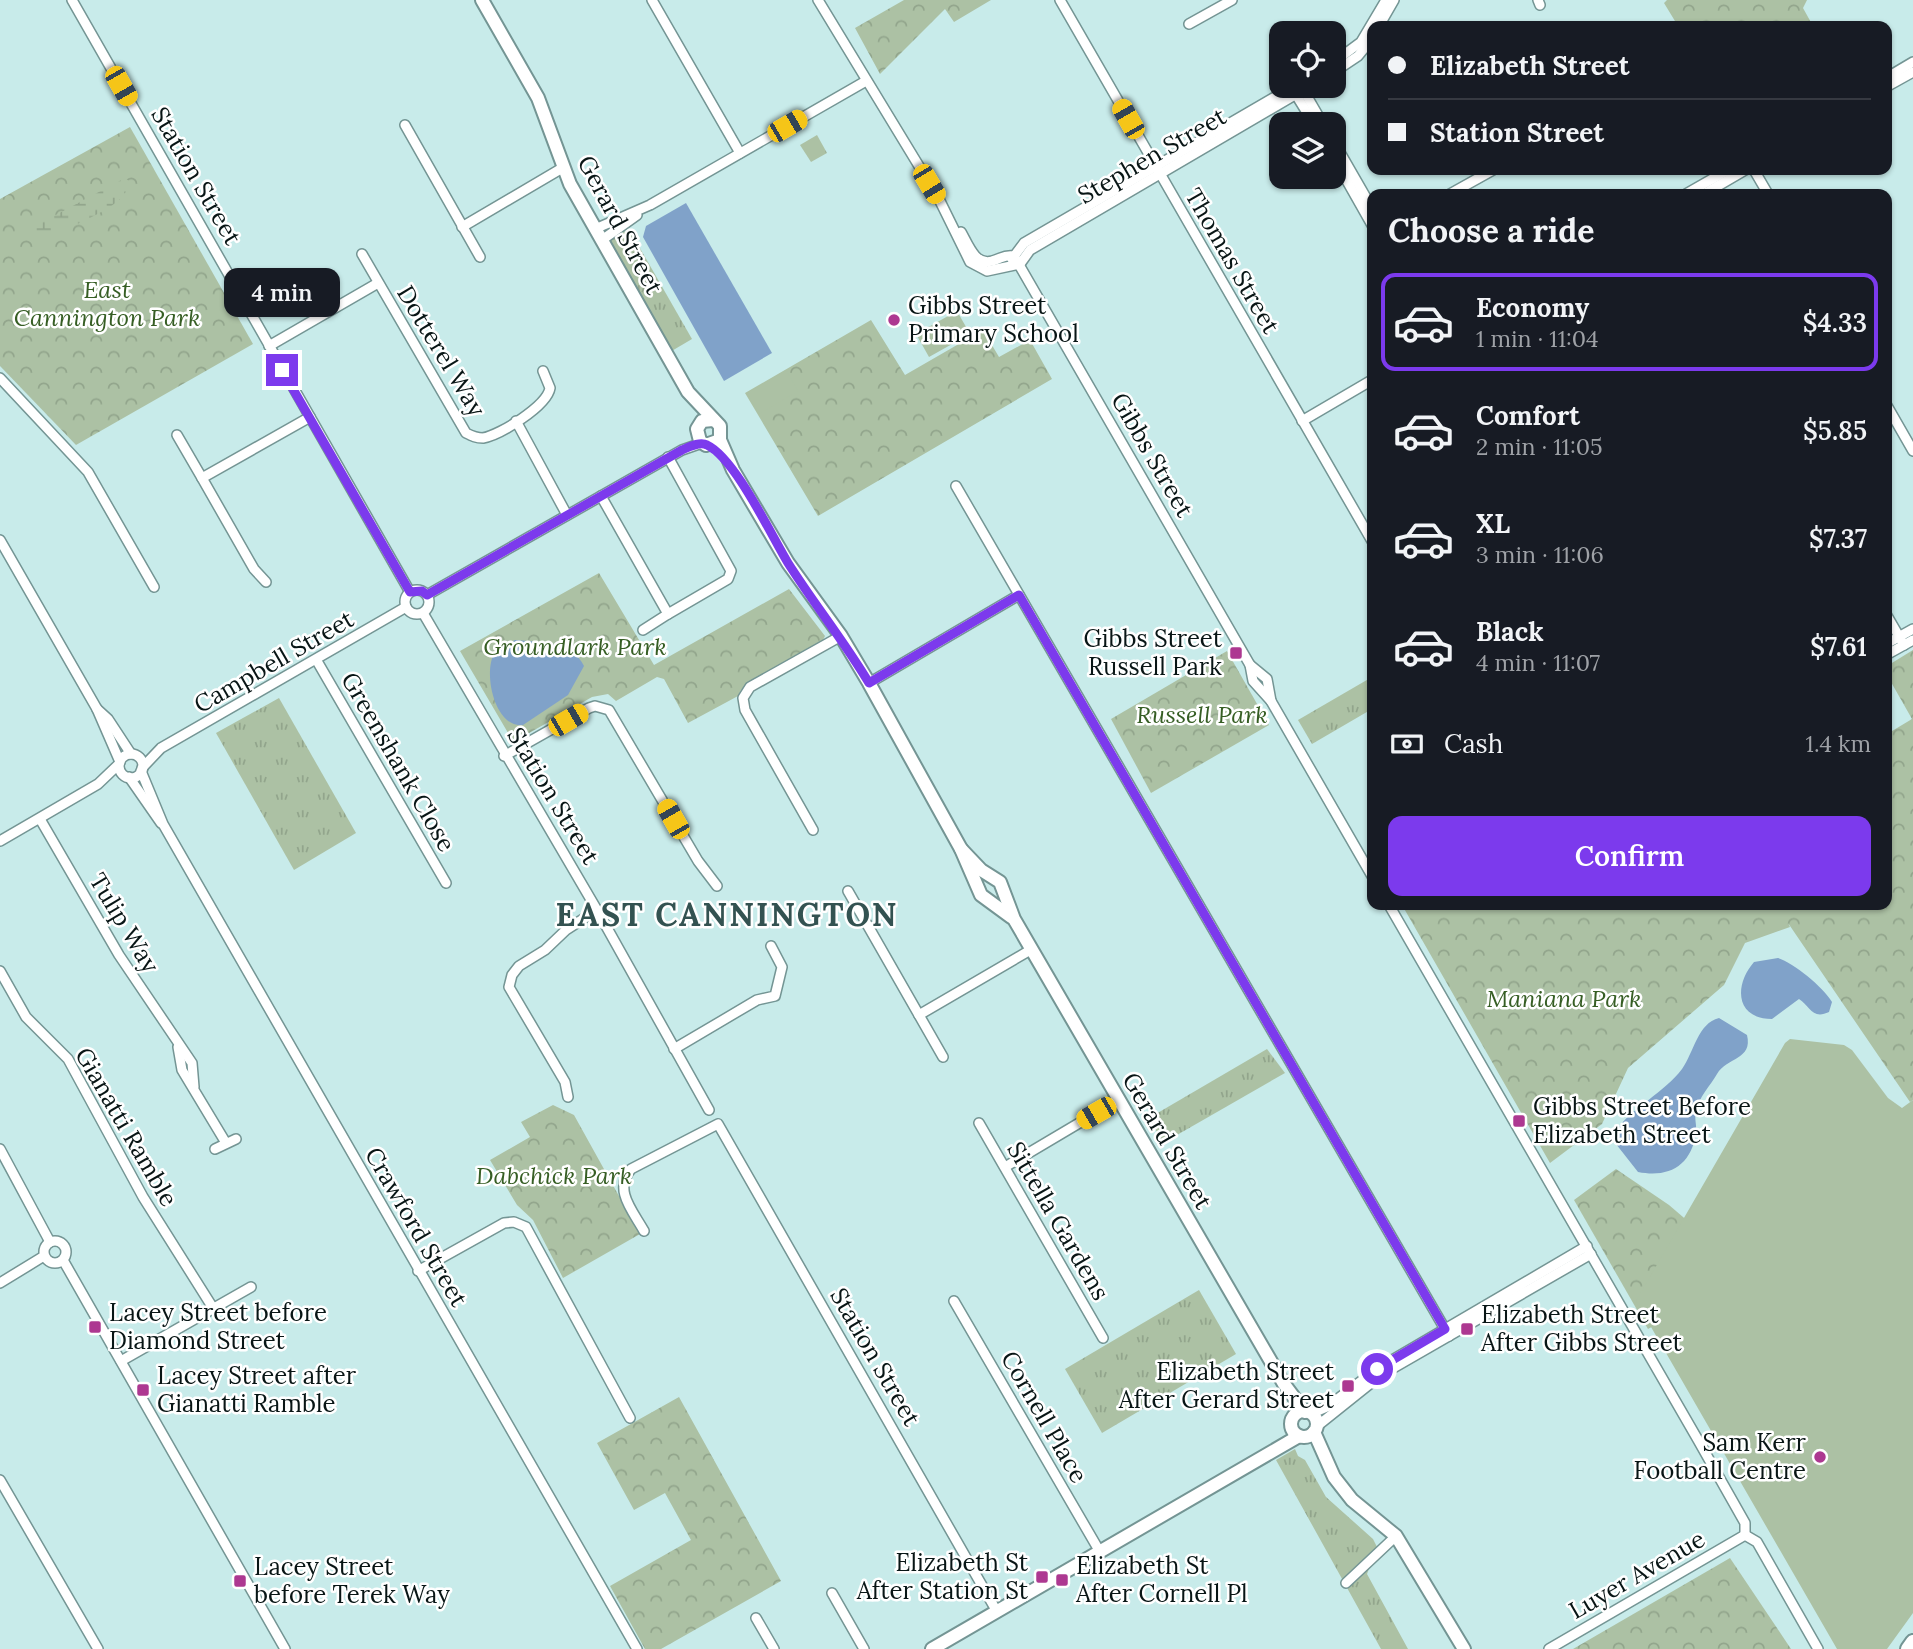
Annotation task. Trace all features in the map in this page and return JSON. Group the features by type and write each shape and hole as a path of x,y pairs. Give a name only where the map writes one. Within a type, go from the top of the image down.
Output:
{"main road":[{"path":"1908,1649 1913,1642"}],"street":[{"name":"Station Street","path":"72,0 410,592"},
{"name":"Gerard Street","path":"482,0 538,98 564,167 598,235 688,392 705,437 733,470 788,563 841,636 961,849 981,895 1014,919"},
{"path":"652,0 740,153"},
{"path":"818,0 939,199 974,266 986,271 1015,262"},
{"name":"Thomas Street","path":"1060,0 1367,532"},
{"path":"1189,24 1232,0"},
{"path":"1374,21 1387,0"},
{"path":"1382,21 1394,0"},
{"path":"1346,53 1361,42 1367,32"},
{"path":"1346,64 1367,46"},
{"path":"1892,74 1913,62"},
{"path":"1892,84 1913,72"},
{"path":"598,235 866,81"},
{"name":"Stephen Street","path":"1015,262 1024,243 1157,171 1282,98"},
{"path":"405,125 480,257"},
{"path":"1346,163 1367,199"},
{"path":"462,227 564,167"},
{"path":"1459,189 1484,175"},
{"path":"1695,189 1719,175"},
{"path":"1713,189 1736,175"},
{"path":"1346,179 1367,216"},
{"name":"Dotterel Way","path":"362,254 467,433 480,438 516,421 546,401 550,388 543,371"},
{"name":"Gibbs Street","path":"1015,262 1250,665 1253,681 1271,701 1367,867"},
{"path":"269,346 378,284"},
{"path":"0,378 88,472 154,587"},
{"path":"1302,421 1367,383"},
{"name":"Gerard Street","path":"688,392 713,420"},
{"path":"1892,414 1913,451"},
{"path":"202,478 310,417"},
{"path":"427,595 721,429 713,420 706,420 705,437"},
{"path":"516,421 567,515"},
{"path":"177,435 254,569 266,582"},
{"path":"643,630 727,579 731,571 668,457"},
{"path":"956,486 1447,1332"},
{"path":"601,496 668,614"},
{"path":"0,540 97,709 120,763 121,772 128,777"},
{"path":"422,591 427,595 427,607 423,612 416,614 406,607 404,601 410,592 422,591"},
{"path":"869,683 1019,595"},
{"name":"Campbell Street","path":"133,755 161,748 317,661 406,607"},
{"name":"Station Street","path":"423,612 709,1110"},
{"path":"1892,622 1906,640 1913,629"},
{"path":"813,831 746,710 743,698 750,687 841,636"},
{"name":"Greenshank Close","path":"317,661 446,883"},
{"path":"505,756 589,708 594,706 610,710 698,861 718,886"},
{"path":"97,709 113,725 133,755 141,760 142,769 128,777 98,784"},
{"name":"Campbell Street","path":"142,769 161,748"},
{"path":"0,841 98,784 120,763 133,755"},
{"name":"Crawford Street","path":"142,769 163,824"},
{"name":"Crawford Street","path":"128,777 163,824 637,1649"},
{"name":"Tulip Way","path":"40,819 119,955 177,1045 192,1063 194,1087 226,1143"},
{"name":"Gerard Street","path":"961,849 981,870 1000,882 1014,919 1284,1384 1300,1425 1352,1500 1396,1536 1464,1649"},
{"path":"848,891 943,1057"},
{"path":"1392,910 1745,1523 1745,1535 1757,1542 1818,1649"},
{"path":"568,1097 565,1082 509,987 512,975 519,967 545,950 566,930 597,911"},
{"path":"674,1049 757,1000 775,996 782,967 771,946"},
{"path":"919,1015 1032,949"},
{"name":"Gianatti Ramble","path":"0,971 26,1017 68,1059 143,1197 213,1308"},
{"path":"1004,1167 1118,1100"},
{"name":"Sittella Gardens","path":"979,1123 1103,1338"},
{"name":"Station Street","path":"645,1231 622,1188 625,1177 631,1169 718,1124 996,1610"},
{"path":"215,1149 236,1139"},
{"path":"0,1149 38,1214 50,1242"},
{"path":"418,1271 504,1223 514,1222 526,1227 630,1418"},
{"path":"50,1242 43,1251 44,1256 50,1263 63,1260"},
{"path":"50,1242 62,1243 66,1254 63,1260"},
{"path":"932,1649 946,1646 996,1610 1277,1450 1300,1425 1377,1369 1589,1250"},
{"path":"0,1283 44,1256"},
{"path":"63,1260 285,1649"},
{"path":"121,1361 251,1287"},
{"name":"Cornell Place","path":"954,1301 1100,1552"},
{"path":"1315,1429 1381,1375 1447,1332"},
{"name":"Gerard Street","path":"1300,1425 1315,1429 1326,1463"},
{"path":"0,1480 98,1649"},
{"name":"Luyer Avenue","path":"1549,1649 1745,1535"},
{"path":"1346,1583 1396,1536"},
{"path":"832,1593 864,1649"},
{"path":"756,1618 774,1649"}],"green space":[{"path":"904,0 991,0 954,22 945,9 880,74 855,28"},
{"path":"1667,0 1807,0 1803,8 1810,21 1675,21 1664,3"},
{"name":"East Cannington Park","path":"130,127 253,344 76,445 0,366 0,199"},
{"path":"817,135 827,153 811,162 800,145"},
{"path":"125,178 129,181 124,195 106,209 54,233 33,239 31,236 37,225"},
{"path":"629,229 692,339 670,352 607,241"},
{"path":"957,311 970,334 929,357 916,334"},
{"path":"871,320 905,375 983,330 999,357 1030,340 1052,379 818,516 745,393"},
{"path":"786,370 798,391 759,414 747,393"},
{"name":"Groundlark Park","path":"599,573 654,665 789,589 825,636 822,642 741,690 738,696 688,723 664,679 657,677 616,701 608,694 592,697 517,740 511,738 460,651"},
{"name":"Maniana Park","path":"1913,650 1913,1100 1910,1102 1788,923 1790,927 1745,943 1724,985 1628,1068 1602,1124 1550,1163 1405,910 1892,910 1892,731 1912,719 1892,684 1892,663"},
{"name":"Russell Park","path":"1227,651 1269,725 1151,793 1111,719"},
{"path":"1367,680 1367,712 1312,744 1298,720"},
{"path":"279,698 356,833 294,870 216,733"},
{"name":"Sam Kerr Football Centre","path":"1790,1039 1844,1045 1852,1050 1888,1098 1902,1108 1913,1100 1913,1613 1887,1649 1837,1649 1636,1301 1785,1043"},
{"path":"1267,1049 1285,1073 1163,1143 1149,1118"},
{"name":"Dabchick Park","path":"553,1105 574,1115 640,1234 563,1278 533,1220 517,1205 490,1160 530,1137 521,1122"},
{"path":"1616,1169 1669,1205 1704,1235 1664,1320 1648,1329 1574,1200"},
{"path":"1199,1290 1236,1354 1102,1433 1065,1369"},
{"path":"679,1397 781,1581 661,1649 645,1649 610,1586 691,1540 665,1493 634,1510 597,1443"},
{"path":"1295,1449 1298,1456 1305,1460 1326,1497 1373,1539 1377,1547 1367,1574 1408,1649 1381,1649 1276,1460"},
{"path":"1730,1558 1791,1649 1573,1649"}],"water":[{"path":"686,203 772,353 724,381 643,237 646,226"},
{"path":"515,640 563,648 579,658 584,666 568,695 523,725 513,724 505,718 498,709 491,685 491,661 495,652"},
{"path":"1778,958 1800,970 1822,990 1832,1002 1829,1012 1815,1013 1799,999 1772,1019 1751,1013 1745,1007 1741,990 1754,962"},
{"path":"1719,1018 1747,1035 1746,1049 1743,1054 1721,1068 1702,1096 1695,1114 1693,1144 1684,1161 1669,1171 1638,1172 1616,1144 1618,1128 1675,1077 1701,1032"}],"place":[{"name":"Gibbs Street Primary School","path":"894,320"},
{"name":"Gibbs Street Russell Park","path":"1236,653"},
{"name":"Gibbs Street Before Elizabeth Street","path":"1519,1121"},
{"name":"Lacey Street before Diamond Street","path":"95,1327"},
{"name":"Elizabeth Street After Gibbs Street","path":"1467,1329"},
{"name":"Elizabeth Street After Gerard Street","path":"1348,1386"},
{"name":"Lacey Street after Gianatti Ramble","path":"143,1390"},
{"name":"Sam Kerr Football Centre","path":"1820,1457"},
{"name":"Elizabeth St After Station St","path":"1042,1577"},
{"name":"Elizabeth St After Cornell Pl","path":"1062,1580"},
{"name":"Lacey Street before Terek Way","path":"240,1581"}],"district":[{"name":"EAST CANNINGTON","path":"727,915"}],"route":[{"path":"282,370 410,592 422,591 427,595 682,450 702,443 709,445 733,470 788,563 841,636 869,683 1019,595 1445,1329 1377,1369"}]}
